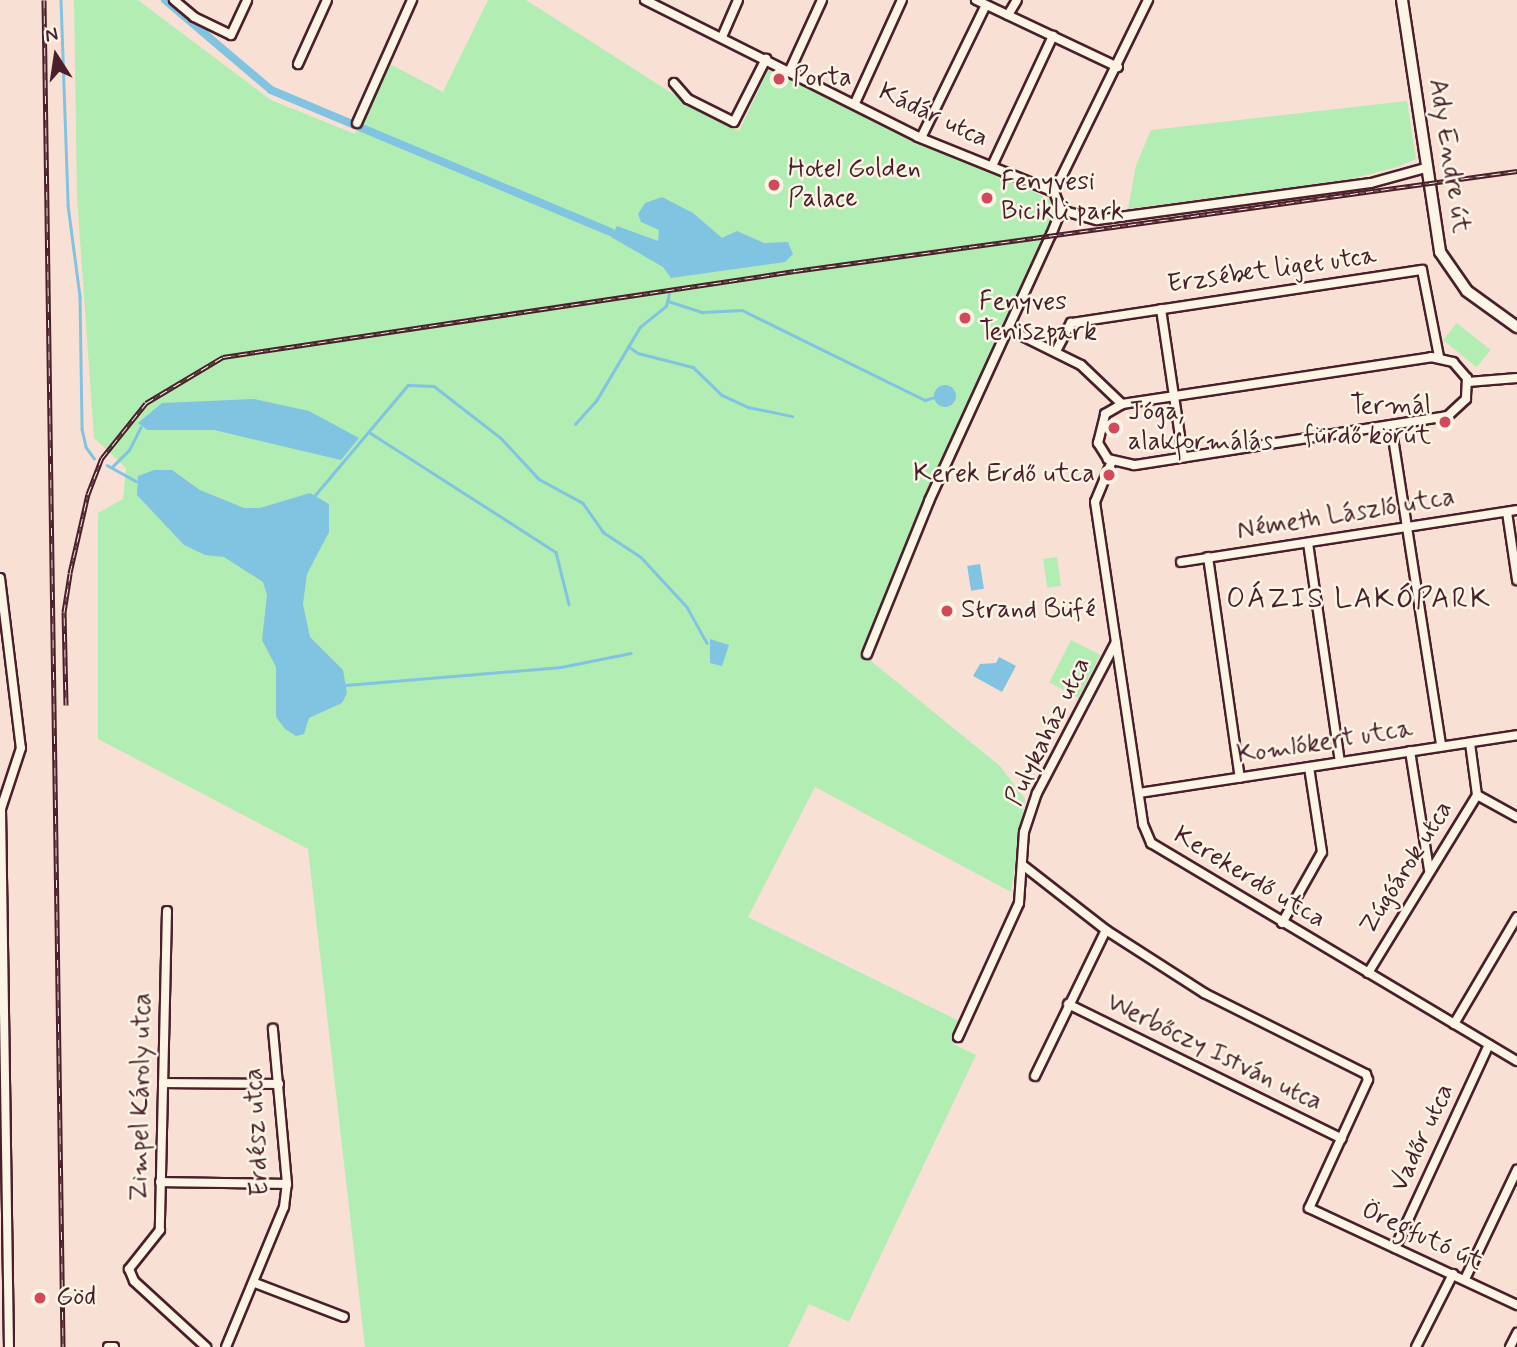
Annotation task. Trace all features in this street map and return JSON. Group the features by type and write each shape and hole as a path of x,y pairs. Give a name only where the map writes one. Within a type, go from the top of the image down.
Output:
{"street":[{"path":"174,0 194,18 231,35 247,0"},
{"path":"298,64 327,0"},
{"path":"357,122 412,0"},
{"name":"Kádár utca","path":"645,0 655,2 920,138 1054,192"},
{"path":"722,37 738,0"},
{"path":"790,71 822,0"},
{"path":"855,103 902,0"},
{"path":"976,0 1118,67"},
{"path":"1009,15 1017,0"},
{"path":"867,654 889,609 925,511 1061,210 1054,192 1118,67 1148,0"},
{"name":"Ady Endre út","path":"1402,0 1435,233 1448,267 1467,291 1517,327"},
{"path":"920,138 986,5"},
{"path":"992,166 1053,36"},
{"path":"674,83 688,99 734,122 766,59"},
{"path":"1061,210 1097,219 1371,183 1426,168"},
{"name":"Erzsébet liget utca","path":"1056,351 1071,323 1422,270 1439,357"},
{"path":"1161,309 1183,457"},
{"path":"1008,329 1081,365 1122,404"},
{"path":"1439,357 1457,365 1468,382 1466,399 1453,413 1134,465 1112,461 1102,452 1098,432 1105,414 1122,404 1439,357"},
{"path":"1468,382 1517,378"},
{"path":"1391,425 1441,746"},
{"name":"Kerekerdő utca","path":"1112,461 1095,502 1139,793 1152,843 1282,923 1517,1060"},
{"name":"Németh László utca","path":"1181,562 1517,510"},
{"path":"1507,512 1517,580"},
{"path":"1308,543 1340,762"},
{"path":"1208,557 1240,778"},
{"path":"0,578 21,748 1,809 2,1190 4,1304 9,1347"},
{"name":"Pulykaház utca","path":"958,1037 1019,903 1024,866 1024,832 1037,793 1116,642"},
{"path":"0,673 10,671"},
{"name":"Komlókert utca","path":"1139,793 1517,735"},
{"name":"Zúgóárok utca","path":"1367,973 1477,795 1470,743"},
{"path":"1410,751 1429,870"},
{"path":"1282,923 1322,852 1309,767"},
{"path":"1477,795 1517,817"},
{"path":"1024,866 1106,930 1204,993 1366,1074 1368,1080 1342,1139"},
{"name":"Zimpel Károly utca","path":"167,911 160,1230 129,1269 130,1274 206,1347"},
{"path":"1454,1024 1517,917"},
{"path":"1035,1076 1106,930"},
{"name":"Werbőczy István utca","path":"1068,1004 1342,1139"},
{"name":"Erdész utca","path":"226,1347 255,1283 284,1207 287,1184 273,1029"},
{"name":"Vadőr utca","path":"1395,1248 1489,1045"},
{"path":"163,1083 279,1084"},
{"name":"Öregfutó út","path":"1342,1139 1309,1208 1517,1305"},
{"path":"1465,1279 1517,1170"},
{"path":"160,1182 287,1184"},
{"path":"1416,1347 1453,1274"},
{"path":"255,1283 344,1317"},
{"path":"1510,1347 1517,1333"},
{"path":"108,1347 114,1347"}],"green space":[{"path":"74,0 138,0 271,100 355,134 388,63 443,92 488,0 526,0 692,106 739,131 768,70 1051,200 1053,219 998,333 982,387 866,657 1000,766 1025,799 1011,892 815,787 748,917 963,1023 953,1044 976,1055 849,1322 809,1304 788,1347 365,1347 308,849 98,739 98,513 123,499 126,468 94,438 77,197"},
{"path":"1407,101 1416,159 1397,167 1351,179 1128,209 1136,165 1151,130"},
{"path":"1457,323 1490,350 1477,367 1443,340"},
{"path":"1057,557 1061,586 1047,588 1043,559"},
{"path":"1071,640 1100,655 1079,698 1049,683"}],"water":[{"path":"662,197 693,213 722,238 737,231 764,243 788,242 793,254 785,262 671,278 663,267 611,237 617,226 658,241 659,230 641,222 638,214 645,203"},
{"path":"945,385 953,388 956,396 953,404 945,407 937,404 934,396 937,388"},
{"path":"254,399 309,411 359,438 341,460 214,430 147,430 138,423 162,403"},
{"path":"154,470 172,470 200,490 244,508 260,508 310,493 329,504 329,532 307,574 303,604 310,637 343,670 347,693 342,703 309,718 304,734 296,736 285,729 276,717 276,667 262,640 267,595 263,582 224,557 205,555 184,545 137,495 138,476"},
{"path":"980,564 984,589 971,591 967,566"},
{"path":"710,639 729,645 722,666 710,663"},
{"path":"999,657 1016,666 1002,692 973,676 980,664 996,663"}],"waterway":[{"path":"61,0 68,205 80,296 82,429 86,447 94,458"},
{"path":"165,0 271,90 611,232"},
{"path":"575,424 596,401 640,327 666,306 669,294"},
{"path":"668,301 702,312 742,310 925,400 935,397"},
{"path":"628,346 638,353 693,367 722,395 748,407 792,416"},
{"path":"315,495 408,385 434,386 501,438 539,479 583,503 603,532 641,557 687,607 707,643"},
{"path":"112,467 129,450 140,428"},
{"path":"369,432 556,552 569,604"},
{"path":"107,465 136,481"},
{"path":"346,685 561,667 631,653"}],"railway":[{"path":"44,0 63,1347"},
{"path":"66,705 64,612 88,494 102,458 146,403 223,357 795,271 1517,171"}],"place":[{"name":"Porta","path":"779,79"},
{"name":"Hotel Golden Palace","path":"774,185"},
{"name":"Fenyvesi Bicikli park","path":"987,198"},
{"name":"Fenyves Teniszpark","path":"965,318"},
{"name":"Termál fürdő körút","path":"1445,422"},
{"name":"Jóga, alakformálás","path":"1114,428"},
{"name":"Kerek Erdő utca","path":"1109,475"},
{"name":"Strand Büfé","path":"947,611"},
{"name":"Göd","path":"40,1298"}],"district":[{"name":"OÁZIS LAKÓPARK","path":"1359,600"}]}
